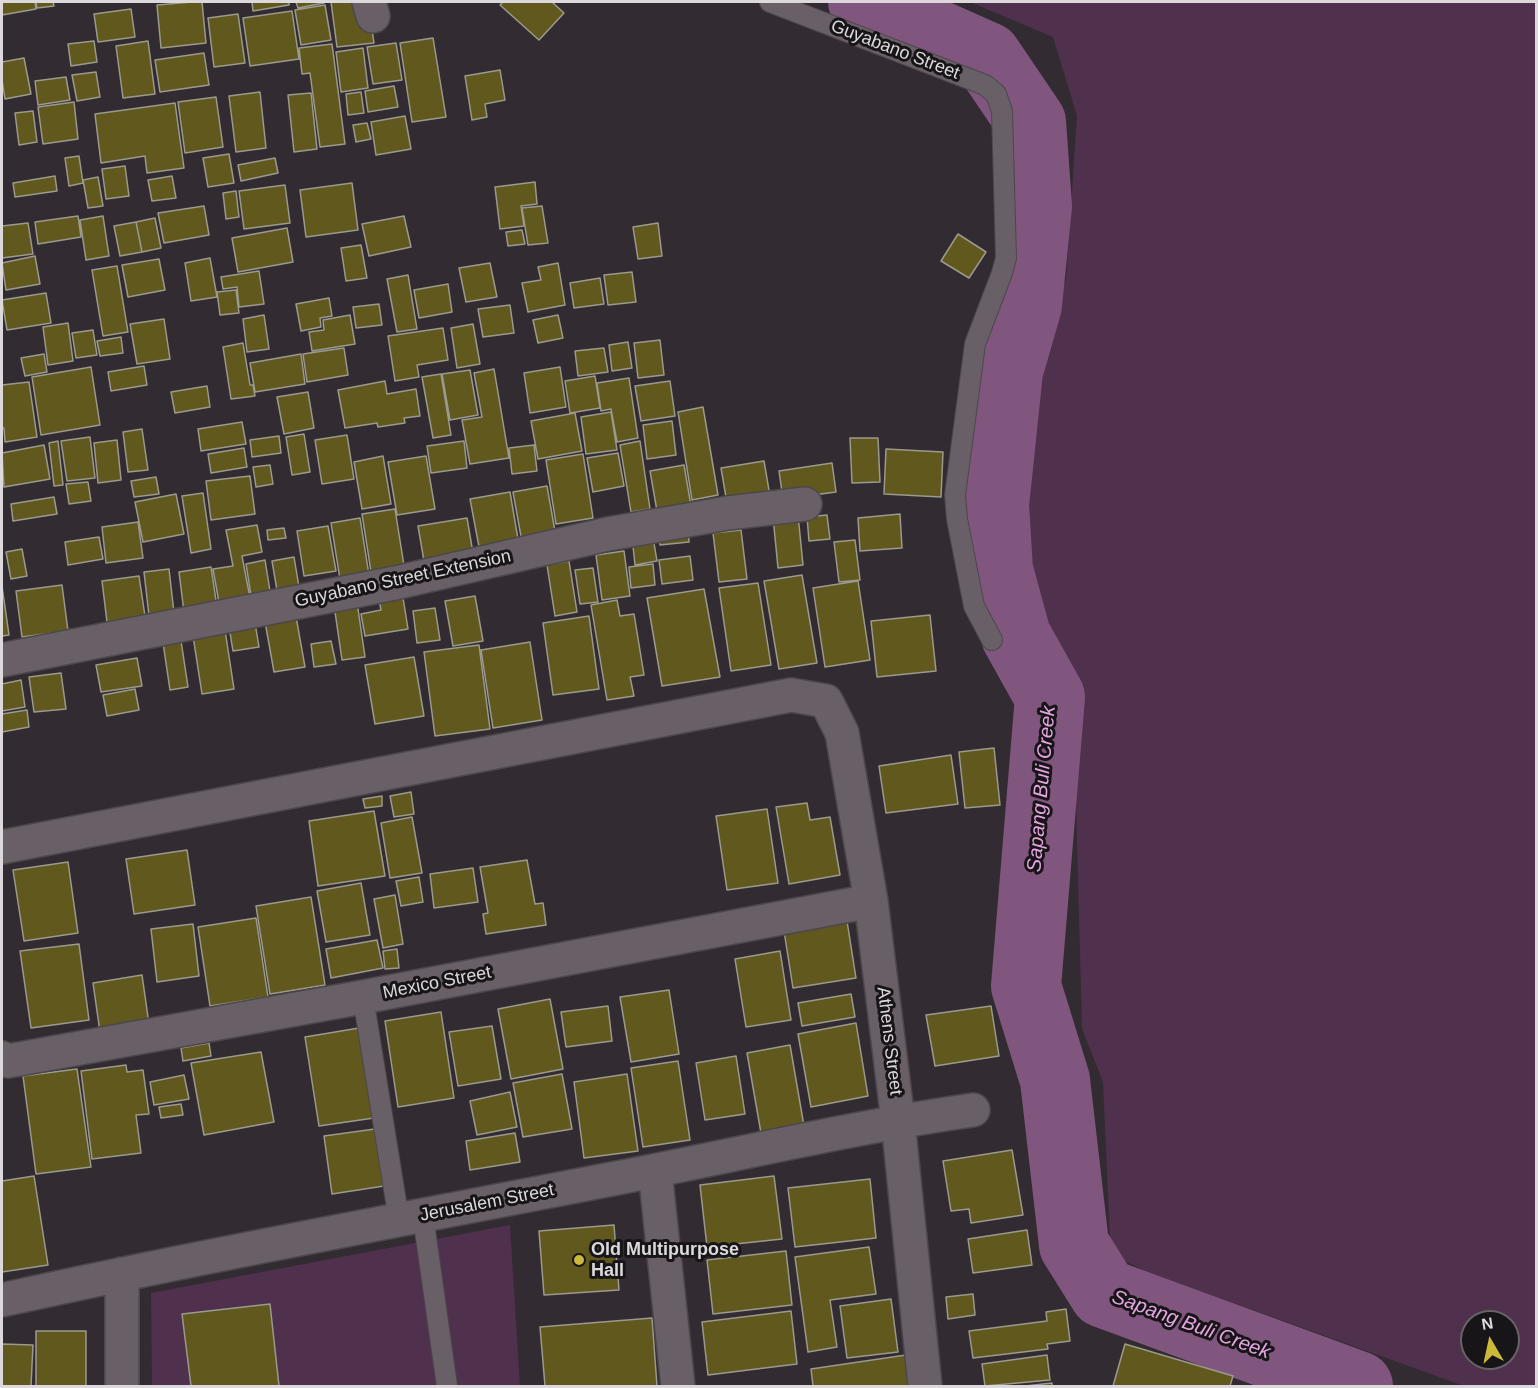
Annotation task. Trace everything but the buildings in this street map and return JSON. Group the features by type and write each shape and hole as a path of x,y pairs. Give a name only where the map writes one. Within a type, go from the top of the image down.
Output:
{"street":[{"name":"Guyabano Street Extension","path":"2,660 395,583 608,534 728,513 805,504"},
{"name":"Athens Street","path":"2,847 791,695 826,701 842,733 871,901 898,1121 926,1386"},
{"name":"Mexico Street","path":"2,1058 8,1061 363,998 871,901"},
{"name":"Jerusalem Street","path":"2,1300 122,1274 656,1171 898,1121 974,1110"},
{"path":"656,1171 678,1386"},
{"path":"122,1274 122,1386"}],"lane":[{"name":"Guyabano Street","path":"770,2 986,85 996,94 1002,111 1006,258 975,344 955,495 957,519 974,606 992,640"},
{"path":"363,998 447,1386"}],"shaded area":[{"path":"970,2 1536,2 1536,1386 1464,1386 1145,1271 1121,1259 1110,1237 1103,1082 1082,1029 1073,691 1011,520 1037,336 1066,280 1077,116 1053,37"},
{"path":"510,1225 520,1386 152,1386 151,1293"}],"waterway":[{"name":"Sapang Buli Creek","path":"863,2 987,57 1031,122 1037,206 1027,305 1008,371 994,505 998,570 1016,636 1050,697 1026,986 1055,1080 1074,1245 1104,1293 1358,1386"}],"place":[{"name":"Old Multipurpose Hall","path":"579,1260"}]}
